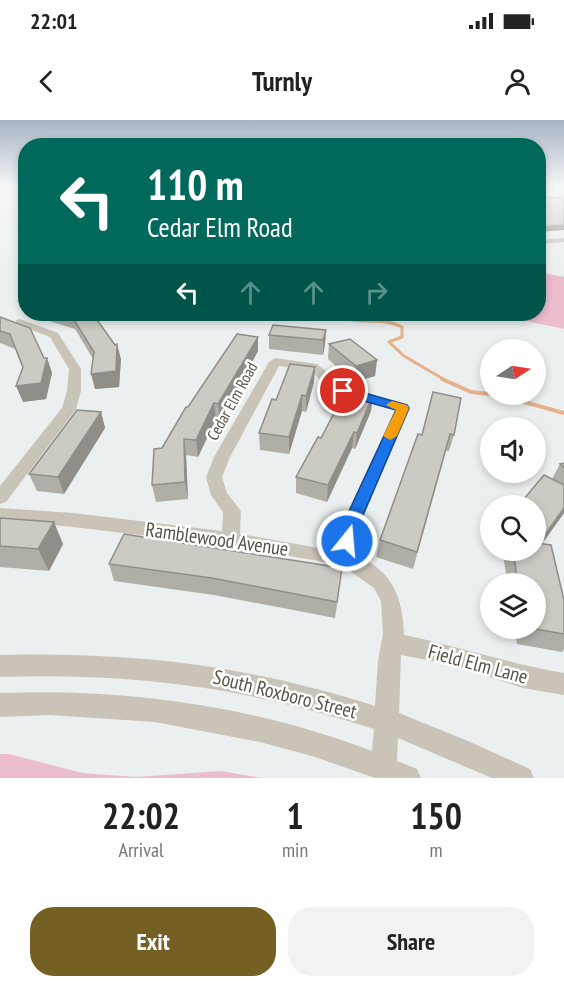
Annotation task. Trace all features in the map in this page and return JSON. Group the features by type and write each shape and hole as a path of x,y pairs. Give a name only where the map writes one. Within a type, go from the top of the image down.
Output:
{"street":[{"path":"546,241 564,240"},
{"path":"0,498 69,409 74,391 75,369 54,335 20,322"},
{"name":"Cedar Elm Road","path":"231,539 232,511 219,495 214,477 222,457 275,362 313,367 343,391 403,408 352,522 343,560"},
{"name":"Ramblewood Avenue","path":"0,513 231,539 353,563 381,582 391,602 394,634 389,661 384,768"},
{"name":"Field Elm Lane","path":"392,643 453,655 523,677 564,684"},
{"name":"South Roxboro Street","path":"0,666 106,665 197,673 264,685 387,720 479,757 521,778"},
{"path":"0,705 91,704 174,714 247,727 317,745 408,778"}],"shaded area":[{"path":"546,273 564,277 564,329 526,321 546,321"},
{"path":"0,754 9,754 82,773 136,777 221,771 262,778 0,778"}],"building":[{"path":"546,219 564,219 564,225 546,226"},
{"path":"0,317 30,328 44,358 47,358 41,383 16,386 23,367 10,334 0,331"},
{"path":"75,321 98,321 115,345 117,344 116,371 91,374 94,352"},
{"path":"273,325 326,330 323,340 269,335"},
{"path":"237,334 258,337 218,404 214,403 196,440 184,439 185,482 152,485 154,449 162,448 186,407"},
{"path":"350,339 377,360 356,366 329,344"},
{"path":"290,364 315,367 306,396 302,395 289,437 259,433 272,399 276,400"},
{"path":"346,390 373,395 357,433 354,432 328,485 296,477 318,437 321,438"},
{"path":"433,392 461,398 454,435 450,434 417,552 380,540 418,434 422,435"},
{"path":"77,410 101,412 58,477 29,474"},
{"path":"546,476 564,485 564,508 546,533 546,495 527,495 537,483 546,483"},
{"path":"0,518 54,522 38,549 0,546"},
{"path":"124,534 342,568 337,602 212,578 109,564"},
{"path":"546,544 551,545 564,600 564,634 546,631 546,573 516,573 515,561 546,561"}],"waterway":[{"path":"368,321 384,322 402,327 402,337 389,342 404,356 445,380"},
{"path":"442,379 471,392 480,393"},
{"path":"535,405 564,413"}],"slow traffic":[{"path":"390,436 403,408 392,405"}],"route":[{"path":"343,391 403,408 352,522 347,541"}]}
